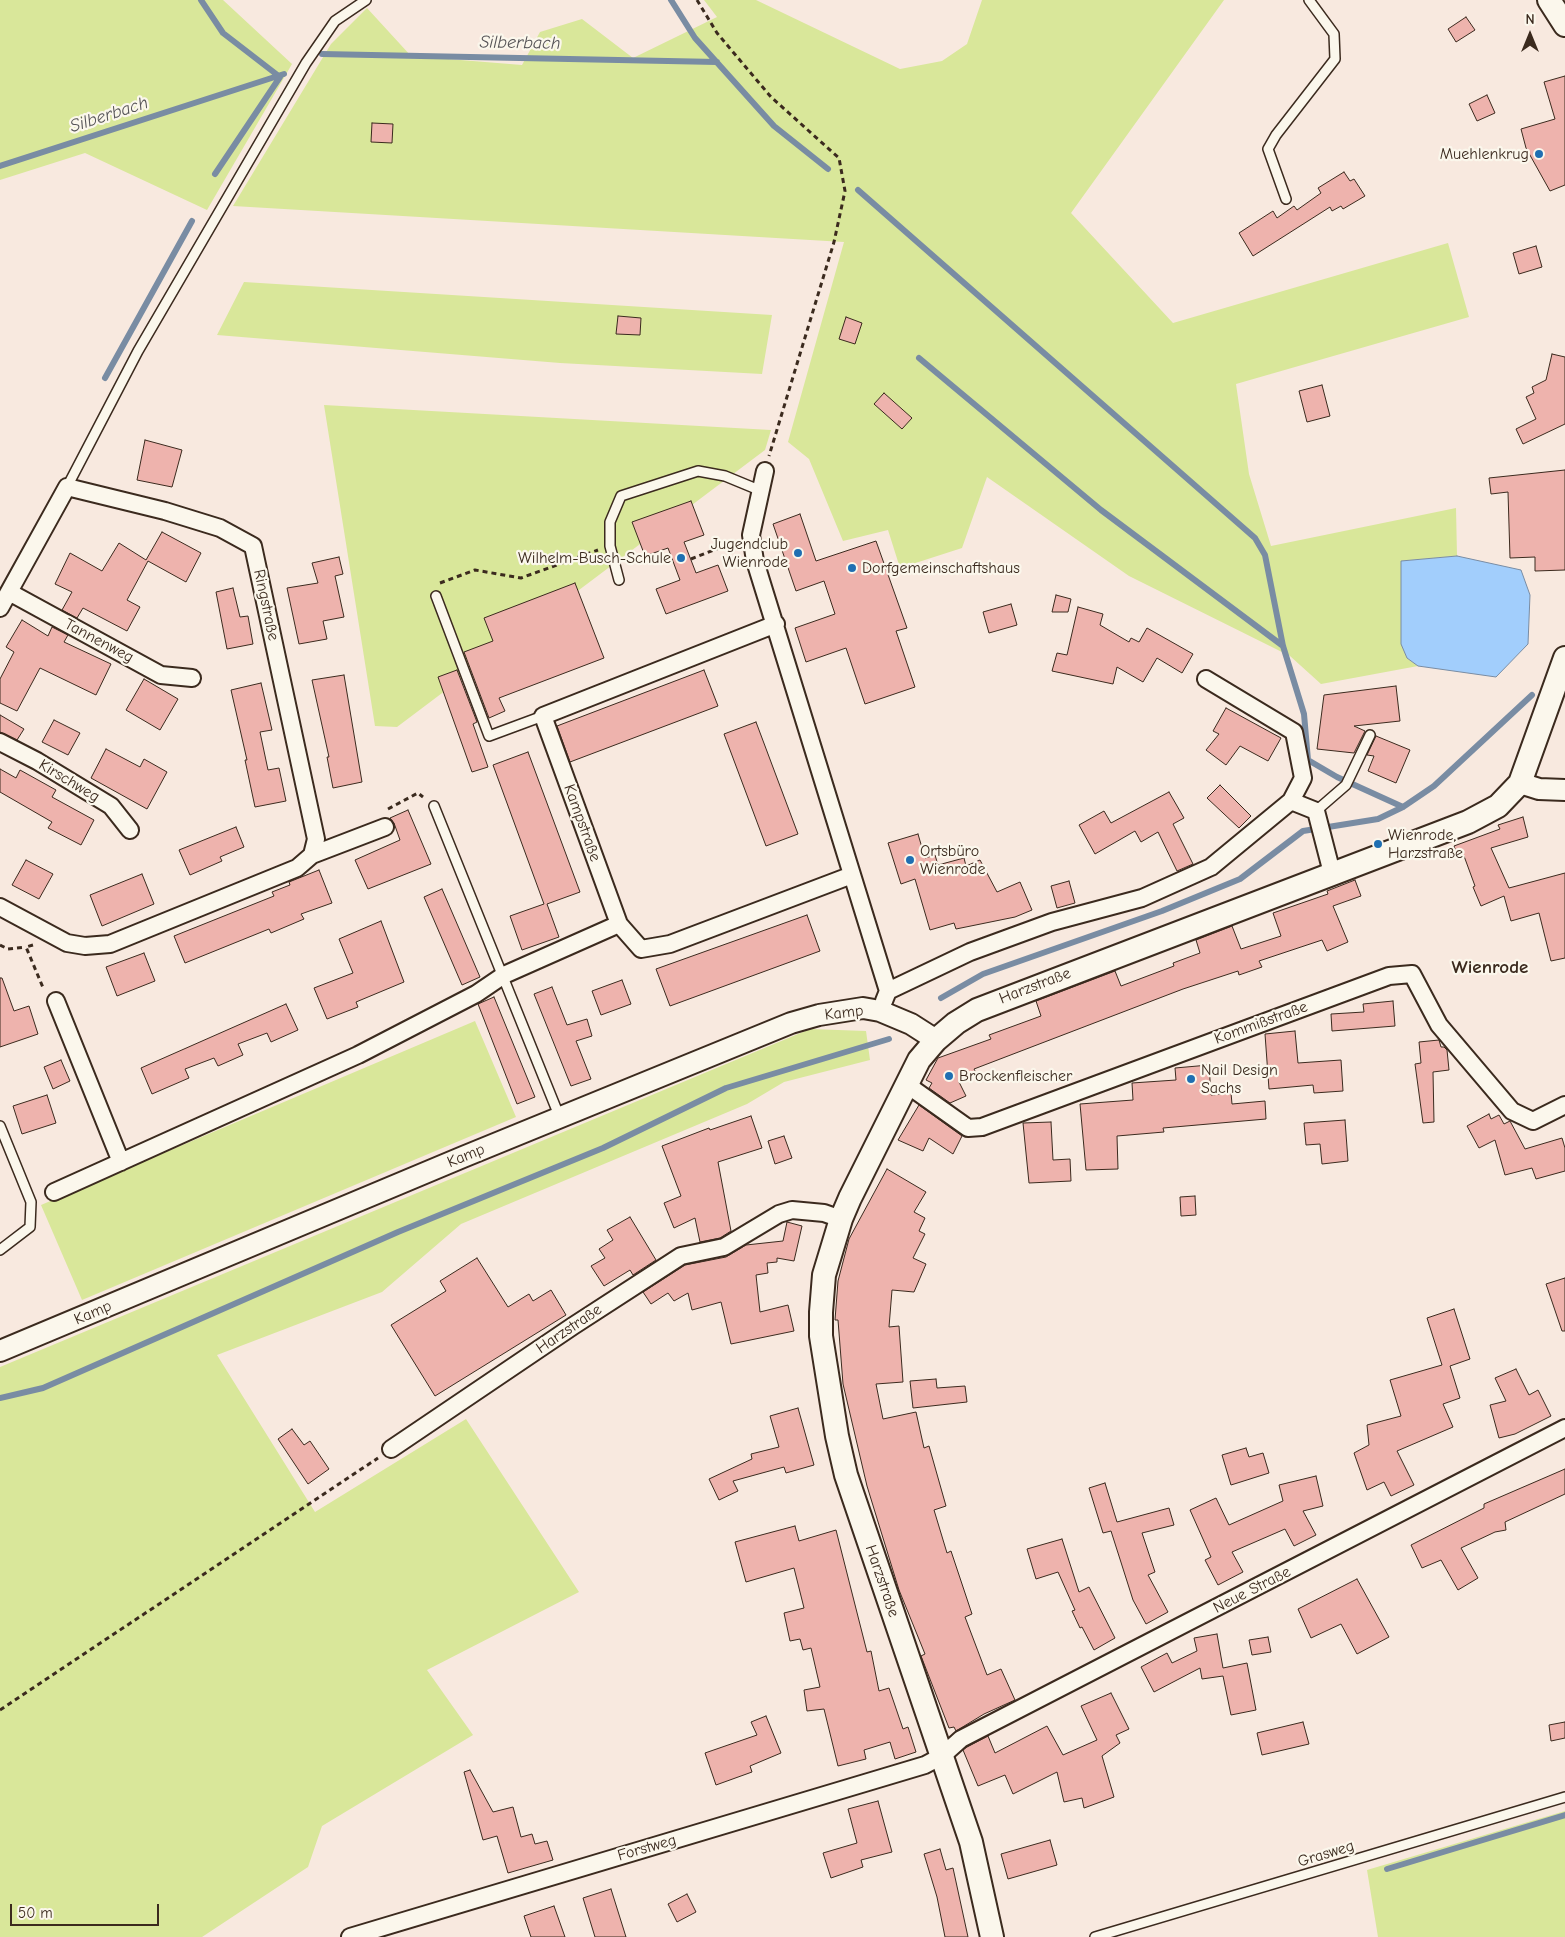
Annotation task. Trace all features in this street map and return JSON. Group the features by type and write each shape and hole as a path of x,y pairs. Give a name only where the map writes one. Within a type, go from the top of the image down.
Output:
{"main road":[{"path":"1549,0 1565,26"},
{"path":"1520,783 1565,658"},
{"name":"Harzstraße","path":"992,1937 971,1842 846,1475 837,1436 821,1336 821,1312 824,1274 841,1219 919,1060 936,1040 956,1023 995,1002 1468,822 1498,806 1520,783"}],"street":[{"path":"765,471 759,490 750,535 756,561 888,991 880,1011"},
{"path":"0,608 67,488"},
{"name":"Ringstraße","path":"67,488 165,511 220,528 253,546 316,839 312,854"},
{"name":"Tannenweg","path":"9,592 162,675 192,678"},
{"path":"542,716 776,624"},
{"path":"888,991 970,952 1052,922 1142,898 1211,867 1291,800 1303,778 1294,732 1206,679"},
{"name":"Kampstraße","path":"542,716 619,924 641,949 670,944 852,875"},
{"name":"Kirschweg","path":"0,742 37,761 111,806 130,830"},
{"path":"1520,783 1539,789 1565,790"},
{"path":"1291,800 1317,815 1332,873"},
{"path":"0,907 67,943 86,946 110,944 297,868 312,854 385,827"},
{"path":"54,1192 358,1055 476,994 504,975 619,924"},
{"name":"Kommißstraße","path":"906,1084 968,1128 982,1128 1388,976 1412,974 1439,1025 1512,1111 1533,1121 1565,1105"},
{"path":"56,1001 121,1162"},
{"name":"Kamp","path":"0,1351 791,1024 844,1010 863,1008 880,1011 911,1024 936,1040"},
{"name":"Harzstraße","path":"391,1449 572,1326 681,1256 724,1247 778,1214 792,1210 824,1213 841,1219"},
{"name":"Neue Straße","path":"942,1756 961,1739 1565,1428"},
{"name":"Forstweg","path":"350,1937 925,1765 942,1756"}],"lane":[{"path":"67,488 138,351 306,63 335,21 366,0"},
{"path":"1286,199 1268,149 1276,135 1336,58 1334,34 1309,0"},
{"path":"619,580 610,546 610,522 621,496 698,471 725,476 759,490"},
{"path":"436,596 489,736 542,716"},
{"path":"1317,815 1346,785 1370,735"},
{"path":"434,806 504,975 560,1118"},
{"path":"0,1126 31,1202 30,1227 0,1250"},
{"name":"Grasweg","path":"1095,1937 1565,1797"}],"path":[{"path":"697,0 717,33 771,97 839,158 845,191 834,242 765,471"},
{"path":"691,559 737,540"},
{"path":"436,596 431,586 474,570 521,578 610,546"},
{"path":"385,827 381,812 418,793 434,806"},
{"path":"0,945 8,949 26,947 48,941 67,943"},
{"path":"26,947 48,999 56,1001"},
{"path":"0,1710 391,1449"}],"green space":[{"path":"0,0 223,0 292,64 207,210 85,153 0,180"},
{"path":"704,0 756,0 900,69 942,61 967,44 982,0 1224,0 1071,213 1173,323 1448,243 1469,317 1236,384 1249,474 1271,546 1456,508 1457,556 1401,561 1407,658 1418,666 1321,684 1290,656 1129,576 987,477 962,548 900,568 888,530 843,541 809,459 788,442 844,242 233,206 331,44 367,8 411,56 522,65 540,32 582,19 633,58 717,17"},
{"path":"244,282 772,315 762,374 560,363 217,335"},
{"path":"324,405 771,430 765,450 397,727 375,726"},
{"path":"475,1021 516,1117 82,1300 41,1205"},
{"path":"810,1029 866,1031 870,1060 784,1082 747,1104 461,1224 382,1292 217,1355 315,1512 466,1419 579,1592 427,1670 473,1735 322,1826 308,1867 202,1937 0,1937 0,1367"},
{"path":"1565,1811 1565,1937 1378,1937 1367,1870"}],"water":[{"path":"1457,556 1521,570 1530,595 1528,644 1496,677 1418,666 1407,658 1401,644 1401,561"}],"building":[{"path":"1466,17 1475,30 1456,42 1448,29"},
{"path":"1565,76 1565,185 1550,191 1526,148 1521,129 1555,119 1544,82"},
{"path":"1487,95 1495,113 1477,121 1469,104"},
{"path":"372,123 393,124 392,143 371,142"},
{"path":"1344,172 1350,181 1354,179 1365,196 1343,209 1341,206 1332,211 1330,207 1253,256 1239,233 1273,211 1277,218 1294,206 1297,210 1321,193 1318,188"},
{"path":"1536,246 1542,267 1519,274 1513,253"},
{"path":"618,316 641,318 640,335 616,334"},
{"path":"846,317 862,323 855,344 839,339"},
{"path":"1552,354 1565,357 1565,424 1523,444 1516,429 1536,419 1526,397 1534,393 1532,387 1546,380"},
{"path":"1322,385 1330,416 1307,422 1299,391"},
{"path":"884,393 912,418 902,429 874,404"},
{"path":"145,440 182,450 172,487 137,480"},
{"path":"1565,470 1565,570 1535,571 1535,557 1510,558 1508,492 1491,494 1489,478"},
{"name":"Wilhelm-Busch-Schule","path":"691,501 704,535 684,542 696,573 718,565 728,591 666,614 656,589 680,580 668,548 645,556 632,522"},
{"path":"800,514 816,561 876,541 907,628 896,631 915,687 865,704 846,648 806,662 795,628 835,614 824,581 796,591 773,524"},
{"path":"162,532 201,553 186,582 148,561 127,600 140,607 127,631 83,608 77,618 62,610 72,592 55,584 70,553 102,571 119,543 146,560"},
{"path":"339,557 343,574 335,576 344,617 323,621 327,639 299,644 287,588 318,583 312,563"},
{"path":"575,583 604,658 499,698 505,711 489,718 464,652 493,641 484,618"},
{"path":"233,588 240,617 248,616 253,644 227,649 216,592"},
{"path":"1056,595 1071,599 1068,612 1052,612"},
{"path":"1011,604 1017,625 989,633 983,612"},
{"path":"1078,607 1103,614 1100,625 1129,642 1131,638 1139,642 1147,628 1193,654 1182,673 1157,658 1143,682 1117,667 1113,684 1052,671 1057,653 1067,655"},
{"path":"22,620 48,636 52,627 68,635 64,642 111,664 96,695 40,668 17,711 0,703 0,679 14,652 6,647"},
{"path":"457,670 477,722 473,724 488,767 472,772 438,677"},
{"path":"704,670 718,706 570,762 557,726"},
{"path":"344,675 362,782 333,788 327,757 329,757 312,680"},
{"path":"144,679 178,699 160,730 126,710"},
{"path":"261,683 272,730 260,732 268,770 279,768 286,801 255,807 245,760 247,760 231,690"},
{"path":"1396,686 1400,721 1354,726 1365,731 1354,753 1317,749 1324,695"},
{"path":"1226,708 1281,738 1268,761 1240,746 1226,765 1206,750 1219,734 1213,731"},
{"path":"0,715 24,729 17,740 0,732"},
{"path":"54,720 80,733 68,755 42,742"},
{"path":"756,722 798,834 766,846 724,734"},
{"path":"1376,736 1410,750 1396,783 1368,771 1374,756 1367,755"},
{"path":"106,749 140,767 144,759 167,772 147,809 91,778"},
{"path":"528,752 580,892 547,904 559,937 522,950 510,916 544,904 493,765"},
{"path":"0,769 16,778 20,770 56,790 52,797 94,820 81,845 48,828 52,822 0,792"},
{"path":"1220,785 1251,816 1239,828 1207,798"},
{"path":"1169,792 1184,818 1173,824 1193,864 1177,871 1158,832 1141,842 1135,831 1095,854 1079,825 1104,811 1111,823"},
{"path":"408,810 431,864 368,889 355,860 400,840 394,823 390,818"},
{"path":"1523,817 1528,837 1491,848 1509,888 1565,873 1565,958 1551,961 1539,913 1511,921 1504,896 1481,906 1464,856 1458,858 1454,846 1500,829 1498,825"},
{"path":"236,827 244,847 220,857 222,861 190,875 179,850"},
{"path":"918,834 925,858 935,855 938,865 964,858 966,866 980,860 997,892 1020,882 1032,910 1015,917 956,929 954,923 930,930 915,879 901,884 888,843"},
{"path":"26,860 53,874 39,899 12,885"},
{"path":"319,870 332,903 301,914 304,919 271,933 269,929 185,963 174,936 274,896 272,892 290,885 289,882"},
{"path":"142,874 154,904 102,926 90,895"},
{"path":"1355,880 1361,896 1333,906 1348,942 1327,951 1322,940 1259,961 1262,967 1239,975 1238,971 1183,989 974,1069 976,1073 959,1082 966,1096 950,1103 929,1088 932,1083 926,1080 938,1058 991,1039 989,1035 1041,1016 1036,1001 1115,971 1121,986 1174,966 1173,963 1200,953 1196,940 1232,926 1241,949 1281,936 1273,913 1328,894 1327,891"},
{"path":"1069,881 1075,903 1057,908 1051,886"},
{"path":"442,889 480,977 462,985 424,897"},
{"path":"807,915 820,951 670,1006 656,969"},
{"path":"381,921 404,982 356,1002 358,1007 327,1019 314,988 353,973 339,939"},
{"path":"144,953 155,981 117,996 106,967"},
{"path":"0,978 2,978 14,1011 29,1006 38,1034 0,1047"},
{"path":"622,980 631,1004 601,1015 592,991"},
{"path":"552,987 567,1025 587,1019 592,1036 576,1041 591,1079 571,1086 534,994"},
{"path":"494,997 535,1097 517,1104 478,1004"},
{"path":"1393,1001 1395,1026 1332,1031 1331,1014 1364,1012 1363,1004"},
{"path":"286,1004 298,1030 271,1042 267,1033 238,1044 243,1055 218,1066 214,1058 185,1069 189,1078 152,1094 141,1068"},
{"path":"1295,1031 1298,1063 1341,1060 1343,1091 1314,1093 1313,1085 1269,1089 1265,1034"},
{"path":"1439,1040 1441,1047 1447,1050 1449,1070 1433,1072 1434,1122 1423,1123 1415,1064 1421,1063 1419,1042"},
{"path":"61,1060 70,1081 53,1089 44,1067"},
{"path":"1209,1065 1211,1095 1231,1093 1232,1104 1265,1101 1266,1119 1163,1128 1164,1132 1117,1136 1118,1169 1086,1170 1080,1104 1133,1100 1132,1083 1176,1080 1175,1068"},
{"path":"47,1095 56,1123 22,1134 13,1106"},
{"path":"919,1105 962,1136 953,1154 929,1138 923,1151 898,1140"},
{"path":"1489,1114 1491,1119 1499,1115 1504,1124 1510,1121 1525,1149 1562,1138 1565,1148 1565,1171 1536,1179 1532,1168 1505,1175 1495,1140 1479,1148 1467,1126"},
{"path":"751,1116 762,1148 718,1162 731,1231 720,1238 700,1242 695,1218 674,1228 664,1203 681,1196 662,1146 709,1128 710,1130"},
{"path":"1345,1120 1348,1161 1322,1164 1320,1144 1306,1145 1304,1123"},
{"path":"1051,1122 1053,1160 1070,1159 1071,1181 1029,1183 1023,1123"},
{"path":"784,1136 792,1158 775,1164 768,1141"},
{"path":"887,1169 926,1192 914,1212 925,1218 919,1231 925,1234 913,1258 926,1264 914,1292 892,1290 889,1327 899,1326 903,1382 876,1384 883,1419 916,1412 924,1448 929,1446 946,1506 934,1510 947,1553 951,1551 972,1614 965,1617 987,1675 1001,1669 1015,1700 984,1714 956,1731 954,1727 949,1728 921,1656 925,1654 899,1590 867,1486 843,1384 838,1320 835,1320 838,1281 849,1239"},
{"path":"1195,1196 1196,1215 1181,1216 1180,1197"},
{"path":"630,1217 656,1260 633,1275 630,1270 604,1286 591,1266 605,1258 599,1249 613,1240 607,1230"},
{"path":"787,1222 802,1226 794,1261 777,1258 777,1262 767,1263 768,1273 756,1275 760,1312 788,1305 794,1331 731,1344 721,1302 692,1310 688,1293 674,1301 668,1293 651,1304 643,1292 685,1265 726,1257 746,1245 783,1241"},
{"path":"477,1258 508,1307 529,1294 533,1301 551,1290 566,1315 435,1396 391,1325 446,1291 440,1281"},
{"path":"1565,1278 1565,1331 1562,1331 1546,1284"},
{"path":"1454,1309 1470,1359 1450,1366 1460,1398 1443,1404 1453,1427 1397,1451 1414,1485 1391,1496 1384,1482 1367,1490 1354,1453 1369,1445 1367,1425 1401,1416 1390,1380 1442,1365 1427,1318"},
{"path":"1516,1369 1529,1395 1538,1390 1551,1416 1515,1434 1499,1438 1490,1405 1506,1401 1495,1378"},
{"path":"936,1379 937,1388 965,1386 967,1402 913,1408 910,1381"},
{"path":"798,1408 814,1465 786,1473 784,1467 733,1481 738,1491 719,1500 709,1479 752,1459 751,1454 779,1447 770,1416"},
{"path":"292,1429 304,1445 310,1441 329,1469 308,1484 278,1439"},
{"path":"1246,1448 1249,1457 1263,1453 1269,1473 1231,1485 1222,1455"},
{"path":"1565,1469 1565,1494 1505,1522 1506,1530 1495,1532 1461,1548 1478,1578 1458,1590 1441,1560 1422,1568 1411,1545 1484,1508 1484,1504"},
{"path":"1316,1476 1323,1506 1303,1511 1316,1535 1294,1546 1285,1529 1232,1552 1243,1572 1218,1585 1205,1560 1211,1557 1190,1510 1216,1498 1229,1525 1283,1501 1279,1485"},
{"path":"1105,1483 1117,1522 1169,1508 1174,1525 1142,1533 1155,1572 1148,1575 1168,1612 1146,1624 1133,1600 1111,1531 1103,1533 1089,1488"},
{"path":"795,1526 799,1541 836,1530 867,1652 871,1651 879,1691 889,1688 903,1729 908,1727 916,1752 895,1759 890,1742 864,1750 866,1759 838,1766 824,1709 807,1711 804,1690 820,1687 811,1648 803,1650 800,1639 790,1641 784,1613 804,1608 794,1568 746,1582 735,1542"},
{"path":"1062,1539 1079,1592 1089,1587 1115,1638 1094,1650 1072,1611 1075,1610 1058,1572 1036,1579 1027,1549"},
{"path":"1357,1579 1389,1637 1357,1654 1341,1624 1311,1638 1298,1609"},
{"path":"1217,1634 1223,1668 1247,1663 1256,1710 1231,1715 1223,1676 1202,1679 1200,1668 1154,1692 1141,1667 1167,1653 1172,1663 1197,1651 1194,1638"},
{"path":"1268,1637 1271,1652 1252,1655 1249,1640"},
{"path":"1111,1693 1129,1729 1116,1735 1120,1743 1102,1756 1114,1797 1084,1808 1082,1798 1064,1802 1057,1772 1013,1794 1005,1775 978,1786 963,1750 967,1747 988,1736 995,1753 1047,1726 1063,1755 1097,1740 1081,1706"},
{"path":"766,1716 781,1753 750,1766 752,1772 716,1785 705,1753 757,1735 751,1722"},
{"path":"1303,1722 1309,1744 1262,1755 1257,1733"},
{"path":"1565,1722 1565,1738 1551,1741 1549,1725"},
{"path":"470,1770 493,1812 513,1807 521,1837 532,1834 535,1844 547,1841 553,1860 508,1873 497,1836 483,1840 464,1772"},
{"path":"878,1801 892,1852 861,1860 863,1867 831,1878 823,1853 857,1843 848,1809"},
{"path":"1050,1840 1057,1865 1008,1879 1001,1854"},
{"path":"940,1849 946,1870 953,1868 968,1937 945,1937 937,1897 924,1854"},
{"path":"611,1889 626,1937 595,1937 583,1898"},
{"path":"687,1894 696,1912 677,1922 668,1904"},
{"path":"554,1906 565,1937 531,1937 524,1916"}],"waterway":[{"name":"Silberbach","path":"201,0 223,33 280,77 215,174"},
{"path":"671,0 695,38 774,126 828,169"},
{"name":"Silberbach","path":"322,54 717,62"},
{"name":"Silberbach","path":"0,166 284,74"},
{"path":"858,190 1255,538 1265,555 1283,646 1304,714 1308,760 1337,777 1403,807"},
{"path":"105,378 192,221"},
{"path":"919,358 1101,510 1283,646"},
{"path":"941,998 983,974 1162,911 1240,879 1303,831 1378,819 1403,807 1434,786 1532,695"},
{"path":"0,1398 43,1388 398,1232 603,1148 726,1088 889,1039"},
{"path":"1387,1869 1565,1815"}],"place":[{"name":"Muehlenkrug","path":"1539,154"},
{"name":"Jugendclub Wienrode","path":"798,553"},
{"name":"Wilhelm-Busch-Schule","path":"681,558"},
{"name":"Dorfgemeinschaftshaus","path":"852,568"},
{"name":"Wienrode, Harzstraße","path":"1378,844"},
{"name":"Ortsbüro Wienrode","path":"910,860"},
{"name":"Brockenfleischer","path":"949,1076"},
{"name":"Nail Design Sachs","path":"1191,1079"}],"district":[{"name":"Wienrode","path":"1490,968"}]}
